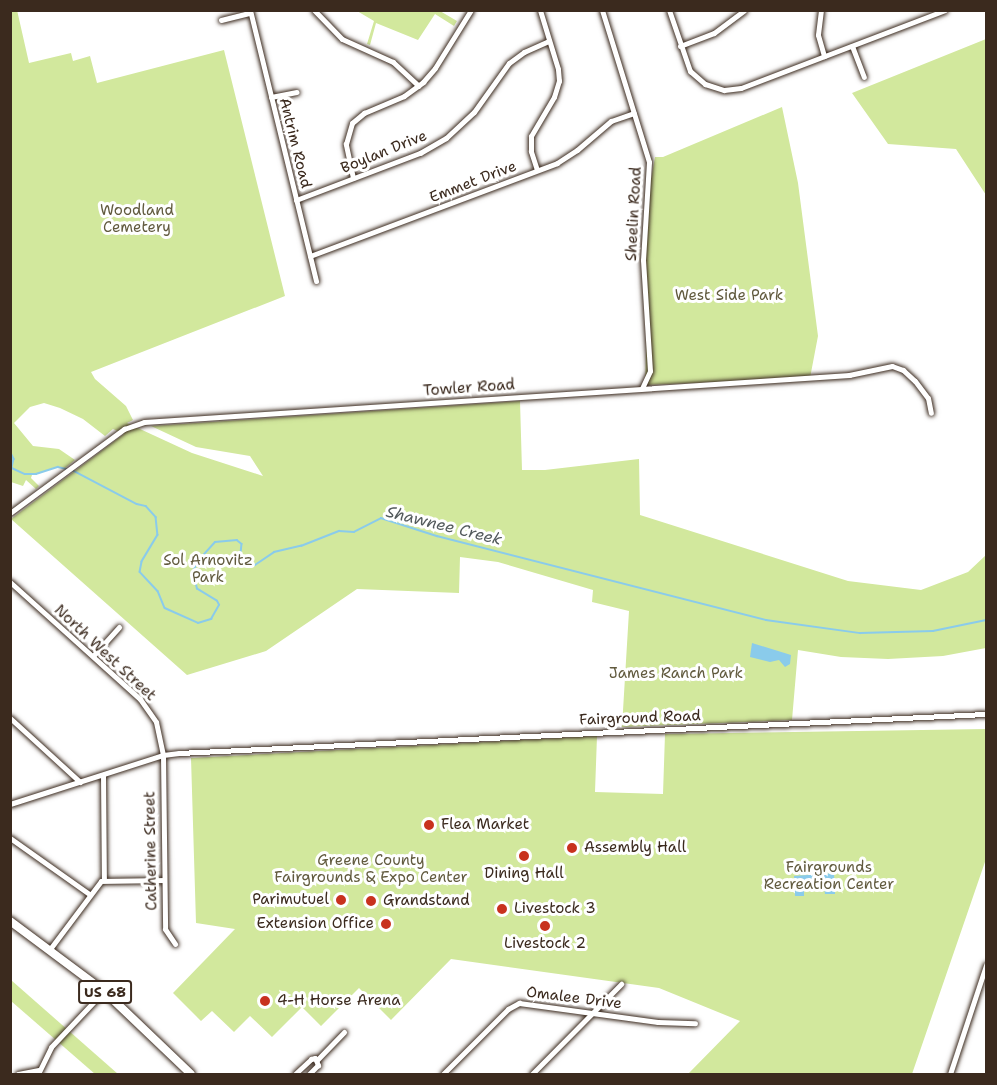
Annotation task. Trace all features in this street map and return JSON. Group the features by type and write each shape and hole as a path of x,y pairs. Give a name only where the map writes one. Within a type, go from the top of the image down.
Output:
{"highway":[{"name":"US 68","path":"10,921 104,991 191,1074"}],"street":[{"path":"315,10 326,25 342,39 393,62 419,86"},
{"path":"353,178 346,144 352,123 364,113 404,96 419,86 435,68 471,10"},
{"path":"537,170 531,151 531,136 554,97 559,81 540,10"},
{"name":"Sheelin Road","path":"602,10 650,169 644,220 643,260 650,371 642,388"},
{"path":"669,10 690,71 709,86 724,90 741,88 943,11"},
{"path":"680,46 714,33 744,10"},
{"path":"821,10 818,35 824,56"},
{"path":"221,20 250,12"},
{"name":"Antrim Road","path":"250,12 316,281"},
{"name":"Boylan Drive","path":"296,200 420,153 446,138 474,112 509,63 524,52 549,41"},
{"path":"852,46 864,77"},
{"path":"271,97 297,92"},
{"name":"Emmet Drive","path":"310,256 571,155 611,121 634,113"},
{"name":"Towler Road","path":"10,513 127,427 144,422 849,375 892,366 903,370 915,381 928,398 931,413"},
{"name":"North West Street","path":"10,582 146,706 156,722 163,755"},
{"path":"93,656 120,627"},
{"name":"Fairground Road","path":"10,804 163,755 294,746 987,714"},
{"path":"10,718 80,782"},
{"name":"Catherine Street","path":"163,755 165,929 175,944"},
{"path":"103,775 104,880"},
{"path":"10,838 89,894"},
{"path":"50,949 97,884 104,880 163,880"},
{"path":"950,1074 983,985 987,965"},
{"path":"532,1074 621,984"},
{"path":"18,1074 39,1072 51,1047 104,991"},
{"name":"Omalee Drive","path":"443,1074 514,1005 524,1003 594,1013 695,1023"},
{"path":"295,1074 311,1059 317,1059 344,1032"},
{"path":"309,1074 318,1065 317,1059"}],"green space":[{"path":"17,10 29,63 71,53 73,61 90,56 97,83 224,50 285,296 91,372 95,379 126,406 133,420 127,423 192,453 263,476 250,456 196,447 151,426 520,401 522,470 545,470 639,459 640,515 848,581 921,590 968,572 986,555 986,648 943,656 888,659 841,657 798,650 792,720 622,727 629,611 592,602 593,590 498,562 460,557 459,593 357,589 266,651 187,675 11,519 124,434 113,429 105,436 83,419 44,403 30,407 14,423 33,446 59,449 75,460 65,468 58,467 32,475 31,478 39,486 36,489 26,480 23,486 11,482 10,11"},
{"path":"357,11 440,11 457,21 454,26 435,14 418,40 376,23 370,45 367,44 374,21"},
{"path":"986,39 986,195 956,149 888,144 852,93"},
{"name":"West Side Park","path":"782,107 798,183 818,336 810,378 645,385 647,320 644,220 655,157 663,157"},
{"path":"986,729 986,859 912,1074 688,1074 740,1021 659,988 451,959 391,1020 359,988 321,1026 302,1007 272,1037 250,1016 234,1032 212,1011 201,1021 173,993 235,929 196,923 191,758 597,736 595,792 663,794 665,734"},
{"path":"11,980 118,1074 95,1074 11,1001"}],"water":[{"path":"752,643 791,655 790,664 785,667 779,660 770,662 750,657"},
{"path":"834,873 835,894 825,894 824,887 804,888 804,896 795,896 794,876"}],"waterway":[{"name":"Shawnee Creek","path":"10,451 14,459 12,468 25,474 36,474 58,467 67,469"},
{"name":"Shawnee Creek","path":"72,470 137,504 146,506 156,517 158,535 142,562 140,572 158,591 165,608 198,623 211,619 219,605 217,601 197,589 193,571 198,561 215,542 237,540 242,544 241,553 245,560 255,565 274,552 301,546 339,531 354,532 381,518 437,536 766,620 860,633 933,631 986,620"}],"place":[{"name":"Flea Market","path":"429,825"},
{"name":"Assembly Hall","path":"572,848"},
{"name":"Dining Hall","path":"524,856"},
{"name":"Parimutuel","path":"341,900"},
{"name":"Grandstand","path":"371,901"},
{"name":"Livestock 3","path":"502,909"},
{"name":"Extension Office","path":"386,924"},
{"name":"Livestock 2","path":"545,926"},
{"name":"4-H Horse Arena","path":"265,1001"}],"park label":[{"name":"Woodland Cemetery","path":"137,218"},
{"name":"Sol Arnovitz Park","path":"208,568"},
{"name":"James Ranch Park","path":"676,674"},
{"name":"Greene County Fairgrounds & Expo Center","path":"371,868"},
{"name":"Fairgrounds Recreation Center","path":"829,876"}]}
